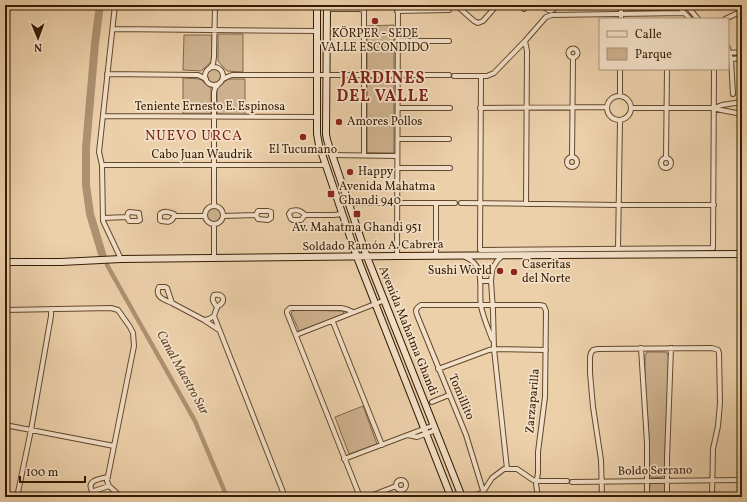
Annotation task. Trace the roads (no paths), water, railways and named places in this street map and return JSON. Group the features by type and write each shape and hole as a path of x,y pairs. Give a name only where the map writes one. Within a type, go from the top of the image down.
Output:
{"main road":[{"name":"Avenida Mahatma Ghandi","path":"317,5 316,117 318,139 325,165 357,257 451,497"},
{"name":"Avenida Mahatma Ghandi","path":"327,7 327,136 332,155 367,257 462,497"},
{"name":"Soldado Ramón A. Cabrera","path":"5,262 61,262 121,259 397,256 742,254"}],"street":[{"path":"115,5 99,152 102,165 103,222 121,259"},
{"path":"198,76 213,64 215,5"},
{"path":"397,256 398,5"},
{"path":"456,5 478,23 482,21 497,5"},
{"path":"524,9 528,5"},
{"path":"542,5 550,11 558,5"},
{"path":"621,18 621,10 625,5"},
{"path":"677,5 689,18"},
{"path":"686,5 697,18"},
{"path":"728,18 740,12 740,5"},
{"path":"327,7 364,10 364,156"},
{"path":"398,11 448,10"},
{"path":"206,79 205,74 208,69 214,67 232,75 488,76 494,73 546,17 552,15 684,13"},
{"path":"113,29 316,31"},
{"path":"397,41 449,41"},
{"path":"525,41 526,204"},
{"path":"733,94 731,59 729,53 742,52"},
{"path":"214,57 216,64 224,75 223,79"},
{"path":"572,157 573,58"},
{"path":"731,59 742,58"},
{"path":"620,70 620,96"},
{"path":"666,157 667,70"},
{"path":"481,76 480,250 713,248 714,70"},
{"path":"108,74 198,76 206,79 214,89 214,206"},
{"path":"214,93 215,88 223,79 232,75"},
{"path":"210,84 218,85"},
{"path":"620,96 629,101 631,111 627,118 616,120 610,116 607,107 611,99 620,96"},
{"path":"631,108 714,108 742,102"},
{"path":"480,108 607,107"},
{"path":"398,108 450,108"},
{"path":"714,108 742,114"},
{"name":"Teniente Ernesto E. Espinosa","path":"103,116 316,117"},
{"path":"618,250 620,120"},
{"path":"398,139 449,139"},
{"path":"332,155 397,156"},
{"name":"Cabo Juan Waudrik","path":"102,165 325,165"},
{"path":"397,168 450,168"},
{"path":"349,203 455,203"},
{"path":"436,203 436,256"},
{"path":"461,203 714,205"},
{"path":"214,206 222,210 224,216 219,223 214,225 207,221 205,216 208,208 214,206"},
{"path":"305,215 342,214"},
{"path":"224,216 256,215"},
{"path":"174,216 205,216"},
{"path":"103,218 126,217"},
{"path":"214,225 214,258"},
{"path":"493,343 493,304 491,290 492,271 497,261 503,255"},
{"path":"462,256 470,259 479,271 480,304 494,349 507,469"},
{"path":"480,281 491,281"},
{"path":"296,335 333,322 353,312 385,300"},
{"path":"172,303 219,330"},
{"path":"480,304 493,304"},
{"name":"Tomillito","path":"480,304 424,305 418,307 416,312 468,442 484,497"},
{"name":"Zarzaparilla","path":"493,304 540,305 544,306 546,311 545,403 539,438 538,473 536,481 538,497"},
{"path":"204,320 214,316 218,307"},
{"path":"5,310 114,308 120,312 130,327 133,333 134,346 107,481 109,486 121,497"},
{"path":"353,312 341,308 290,308 287,311 360,497"},
{"path":"17,497 31,430 51,309"},
{"path":"214,316 285,497"},
{"path":"333,322 382,445"},
{"path":"641,348 647,443 647,497"},
{"path":"602,497 600,451 592,393 590,356 594,350 598,349 641,348 712,348 718,350 720,356 720,403 718,426 713,449 712,497"},
{"path":"667,497 671,348"},
{"path":"438,370 494,349 546,350"},
{"path":"432,402 449,395"},
{"path":"5,426 114,446"},
{"path":"344,459 407,435 435,428"},
{"path":"473,497 483,492 495,475 504,469 517,469 536,481"},
{"path":"108,477 94,481 90,487 92,491 94,491 109,486"},
{"name":"Boldo Serrano","path":"536,481 602,482 739,480"},
{"path":"368,497 396,486"}],"waterway":[{"name":"Canal Maestro Sur","path":"100,5 95,43 86,148 86,185 90,214 103,257"},
{"name":"Canal Maestro Sur","path":"107,265 195,421 227,497"}],"place":[{"name":"KÖRPER - SEDE VALLE ESCONDIDO","path":"375,21"},
{"name":"Amores Pollos","path":"339,122"},
{"name":"El Tucumano","path":"303,137"},
{"name":"Happy","path":"350,172"},
{"name":"Avenida Mahatma Ghandi 940","path":"331,194"},
{"name":"Av. Mahatma Ghandi 951","path":"357,214"},
{"name":"Sushi World","path":"500,271"},
{"name":"Caseritas del Norte","path":"514,272"}],"district":[{"name":"JARDINES DEL VALLE","path":"383,88"},
{"name":"NUEVO URCA","path":"194,136"}]}
